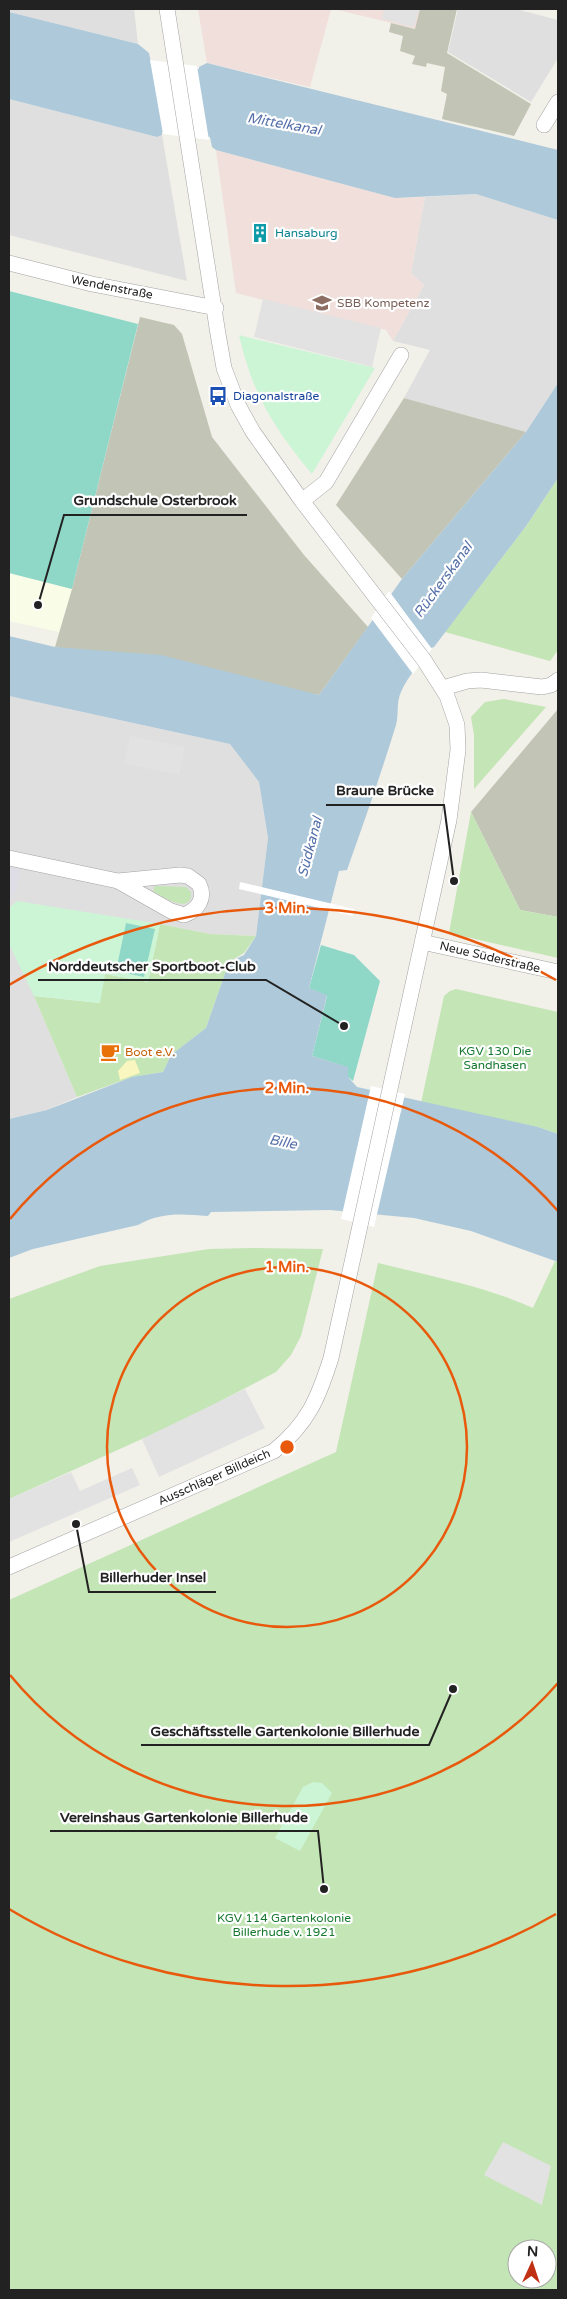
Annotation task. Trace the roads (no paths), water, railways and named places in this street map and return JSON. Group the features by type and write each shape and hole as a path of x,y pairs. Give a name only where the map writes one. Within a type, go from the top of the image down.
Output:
{"street":[{"path":"167,9 174,63 216,308 224,368 238,405 253,432 302,501 424,660 443,688 453,711 458,750 456,775 450,813 422,942"},
{"path":"544,125 558,102"},
{"name":"Wendenstraße","path":"9,263 92,284 216,308"},
{"path":"302,501 326,482 401,355"},
{"path":"443,688 467,681 481,680 542,687 551,685 558,680"},
{"path":"9,858 118,881 181,915 197,908 202,896 199,884 188,876 180,875 118,881"},
{"name":"Neue Süderstraße","path":"422,942 558,972"},
{"name":"Ausschläger Billdeich","path":"9,1567 274,1451 291,1436 307,1416 322,1385 331,1358 422,942"}],"water":[{"name":"Mittelkanal","path":"9,12 138,44 149,53 151,63 199,69 199,67 207,63 558,150 558,220 476,194 395,198 216,150 212,147 210,137 162,132 162,135 157,137 9,99"},
{"path":"558,383 558,478 526,526 434,647 431,648 415,669 401,692 396,725 366,816 347,870 339,871 309,988 327,995 312,1056 348,1067 348,1077 357,1087 538,1127 558,1134 558,1262 471,1231 414,1218 330,1210 211,1212 208,1216 163,1216 138,1225 33,1249 9,1258 9,1119 47,1110 132,1077 163,1072 171,1055 206,1028 229,962 244,955 256,936 268,838 259,782 230,744 9,696 9,636 55,647 161,655 319,695 402,579 526,432"}],"place":[{"name":"Hansaburg","path":"260,233"},
{"name":"SBB Kompetenz","path":"322,303"},
{"name":"Diagonalstraße","path":"218,396"},
{"name":"Grundschule Osterbrook","path":"38,605"},
{"name":"Braune Brücke","path":"454,881"},
{"name":"Norddeutscher Sportboot-Club","path":"344,1026"},
{"name":"Boot e.V.","path":"110,1052"},
{"name":"Billerhuder Insel","path":"76,1524"},
{"name":"Geschäftsstelle Gartenkolonie Billerhude","path":"453,1689"},
{"name":"Vereinshaus Gartenkolonie Billerhude","path":"324,1889"}],"water label":[{"name":"Rückerskanal","path":"443,580"},
{"name":"Südkanal","path":"310,847"},
{"name":"Bille","path":"283,1142"}],"park label":[{"name":"KGV 130 Die Sandhasen","path":"495,1058"},
{"name":"KGV 114 Gartenkolonie Billerhude v. 1921","path":"284,1925"}]}
